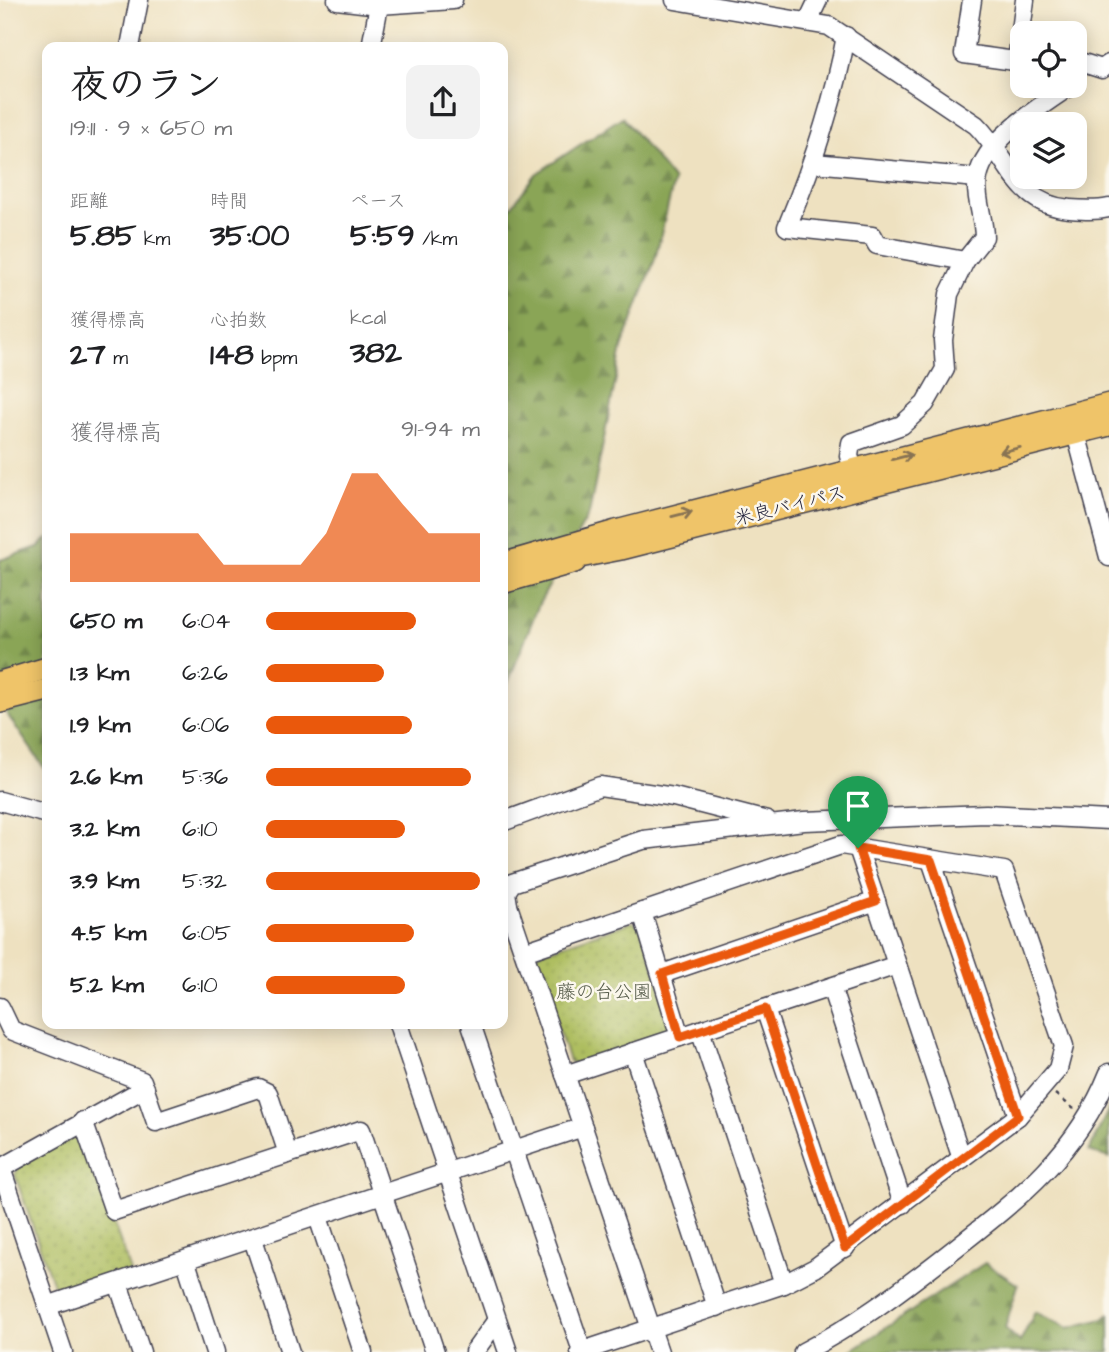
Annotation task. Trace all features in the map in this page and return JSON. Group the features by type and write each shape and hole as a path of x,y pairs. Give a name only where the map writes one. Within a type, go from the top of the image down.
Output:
{"main road":[{"path":"1074,424 1109,404"},
{"name":"米良バイパス","path":"508,572 618,540 1074,424"},
{"path":"1074,424 1109,425"},
{"name":"米良バイパス","path":"508,563 618,540"},
{"path":"508,553 618,540"},
{"path":"508,581 618,540"},
{"path":"0,681 42,669"},
{"path":"0,694 42,683"},
{"path":"0,702 42,691"},
{"path":"0,714 42,703"}],"street":[{"path":"131,42 139,0"},
{"path":"337,0 453,0"},
{"path":"675,0 829,26 976,125 994,145 1014,178 1031,197 1052,208 1109,208"},
{"path":"808,21 818,0"},
{"path":"972,0 964,54 1010,61"},
{"path":"1023,21 1025,0"},
{"path":"372,42 379,2"},
{"path":"846,36 830,116 787,227 872,236 877,245 965,261"},
{"path":"1087,63 1105,67"},
{"path":"1087,76 1105,67"},
{"path":"857,479 849,456 851,443 902,425 925,404 945,369 943,340 949,294 965,261 984,237 977,178 994,145 1055,98"},
{"path":"814,163 977,178"},
{"path":"1074,424 1109,557"},
{"path":"508,820 600,786 674,797 777,824"},
{"path":"0,801 42,813"},
{"path":"508,889 512,883 643,840 777,824 935,814 1109,820"},
{"path":"473,1029 581,1352 784,1284 845,1248 1018,1116 1058,1069 1064,1046 1004,871 841,845 524,952"},
{"path":"858,848 962,1159"},
{"path":"931,860 1018,1116"},
{"path":"662,974 876,901"},
{"path":"508,906 659,1352"},
{"path":"642,912 680,1037"},
{"path":"565,1075 897,965"},
{"path":"831,987 903,1204"},
{"path":"0,1007 11,1030 142,1081 156,1122 258,1088 268,1093 288,1154"},
{"path":"765,1009 845,1248"},
{"path":"400,1029 508,1352"},
{"path":"699,1030 784,1284"},
{"path":"633,1052 717,1307"},
{"path":"803,1352 868,1314 1025,1193 1060,1156 1087,1119 1109,1073"},
{"path":"63,1352 0,1168 145,1088"},
{"path":"83,1121 114,1211 361,1130 435,1352"},
{"path":"47,1306 253,1240 583,1127"},
{"path":"318,1217 363,1352"},
{"path":"253,1240 290,1352"},
{"path":"186,1262 215,1352"},
{"path":"118,1283 141,1352"},
{"path":"474,1352 497,1320"}],"path":[{"path":"1044,1086 1087,1119"}],"green space":[{"path":"622,117 674,181 655,259 622,348 589,514 539,604 508,683 508,211 536,174"},
{"path":"42,543 42,765 0,704 0,560"},
{"name":"藤の台公園","path":"632,922 641,926 675,1032 576,1065 569,1061 535,959 538,953"},
{"path":"1109,1108 1109,1158 1089,1151"},
{"path":"74,1133 83,1137 131,1272 63,1295 55,1291 15,1175 19,1166"},
{"path":"985,1263 1018,1285 1005,1328 1020,1342 1035,1312 1068,1328 1103,1319 1109,1314 1109,1352 849,1352"}],"route":[{"path":"858,848 931,860 1018,1116 845,1248 765,1009 680,1037 662,974 876,901 858,848"}]}
